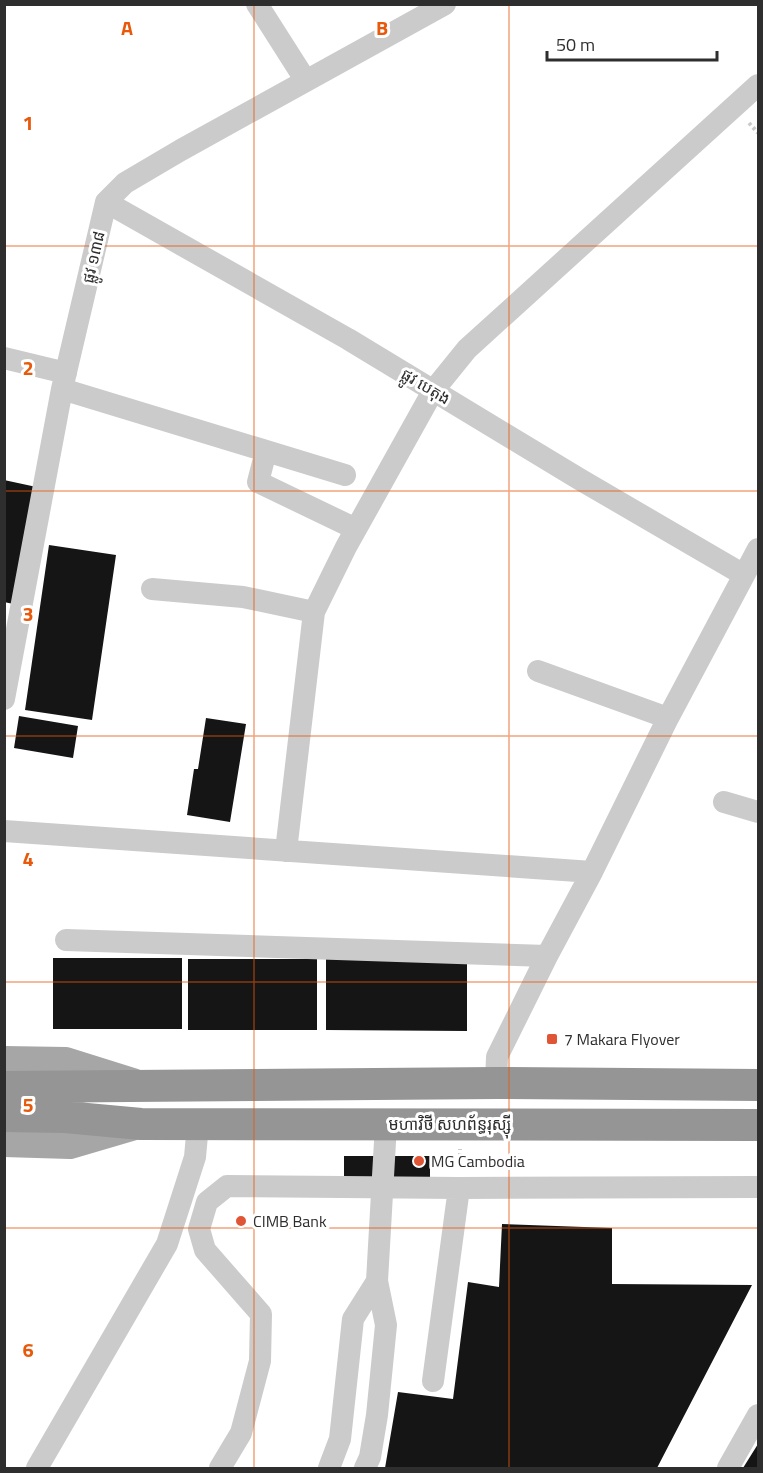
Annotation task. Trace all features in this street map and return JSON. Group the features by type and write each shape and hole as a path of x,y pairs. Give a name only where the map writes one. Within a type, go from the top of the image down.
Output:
{"highway":[{"path":"4,1087 496,1083 759,1085"},
{"name":"មហាវិថី សហព័ន្ធរុស្ស៊ី","path":"4,1116 65,1117 141,1124 759,1125"}],"main road":[{"path":"4,1060 66,1061 141,1085"},
{"name":"មហាវិថី សហព័ន្ធរុស្ស៊ី","path":"4,1143 70,1145 141,1124"}],"street":[{"path":"257,4 306,81"},
{"path":"106,202 126,183 181,150 445,4"},
{"path":"286,850 314,612 356,529 433,391 467,349 759,85"},
{"name":"ផ្លូវ ១៣៨","path":"4,699 64,381 106,202"},
{"name":"ផ្លូវ បេតុង","path":"106,202 348,339 581,480 744,575"},
{"path":"4,358 266,451 345,475"},
{"path":"266,451 258,482 356,529"},
{"path":"496,1083 496,1057 592,872 668,718 759,549"},
{"path":"152,589 243,597 314,612"},
{"path":"538,671 668,718"},
{"path":"724,802 759,812"},
{"path":"4,831 592,872"},
{"path":"66,940 548,956"},
{"path":"37,1468 167,1244 195,1157 198,1124"},
{"path":"365,1468 370,1457 377,1415 386,1325 377,1281 386,1124"},
{"path":"220,1468 241,1433 260,1361 261,1314 204,1250 199,1229 207,1202 227,1186 759,1187"},
{"path":"433,1382 459,1188"},
{"path":"329,1468 340,1438 353,1319 377,1281"},
{"path":"728,1468 759,1415"}],"path":[{"path":"459,1188 460,1124"}],"building":[{"path":"4,480 41,488 18,605 4,602"},
{"path":"49,545 116,555 92,720 25,710"},
{"path":"19,716 78,726 73,758 14,748"},
{"path":"206,718 246,724 230,822 187,815 194,769 198,769"},
{"path":"53,958 182,958 182,1029 53,1029"},
{"path":"188,959 317,959 317,1030 188,1030"},
{"path":"326,959 467,960 467,1031 326,1030"},
{"path":"344,1156 430,1156 430,1182 344,1181"},
{"path":"502,1224 612,1228 612,1284 752,1285 657,1468 385,1468 398,1392 453,1399 468,1282 499,1287"},
{"path":"758,1444 758,1468 743,1468"}],"place":[{"name":"7 Makara Flyover","path":"552,1039"},
{"name":"MG Cambodia","path":"419,1161"},
{"name":"CIMB Bank","path":"241,1221"}]}
